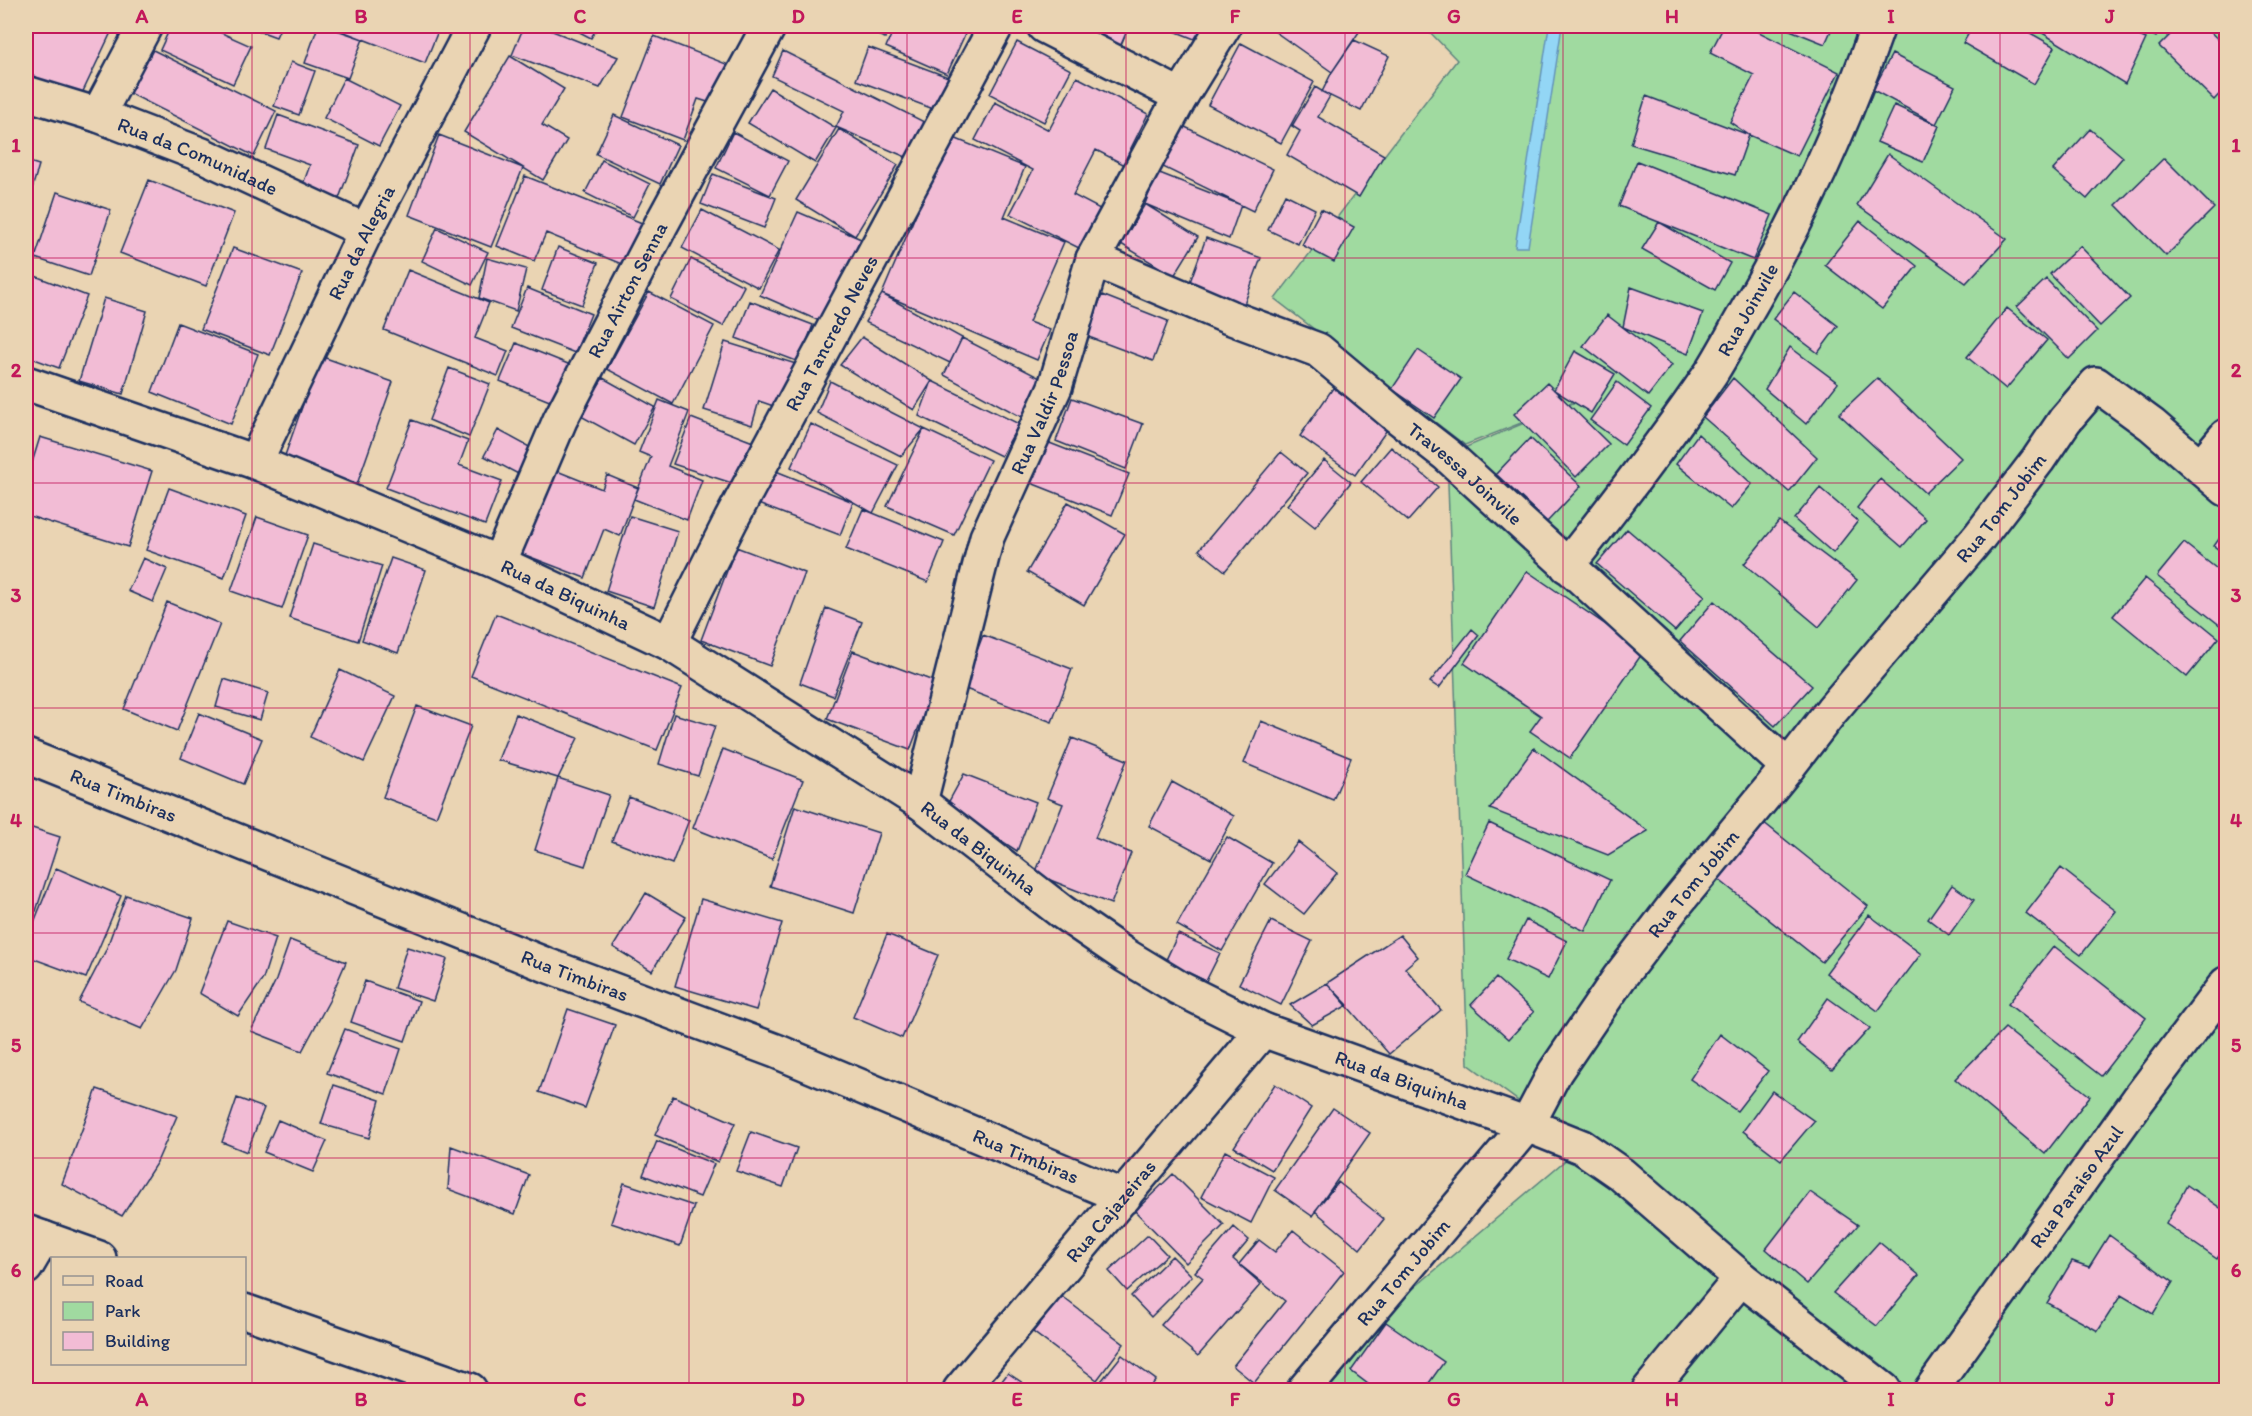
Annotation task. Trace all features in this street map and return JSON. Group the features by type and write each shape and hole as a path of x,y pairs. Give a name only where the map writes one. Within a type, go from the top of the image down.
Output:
{"street":[{"path":"98,116 145,26"},
{"name":"Rua da Alegria","path":"255,462 366,231 474,26"},
{"name":"Rua Airton Senna","path":"499,563 560,420 660,225 769,26"},
{"name":"Rua Tancredo Neves","path":"669,643 736,509 996,26"},
{"path":"1044,26 1181,96"},
{"name":"Rua Valdir Pessoa","path":"920,802 987,537 1055,387 1093,259 1181,96 1224,26"},
{"name":"Rua Joinvile","path":"1567,566 1636,478 1711,372 1755,297 1801,213 1836,137 1878,26"},
{"name":"Rua da Comunidade","path":"26,93 98,116 202,155 366,231"},
{"name":"Travessa Joinvile","path":"1093,259 1229,316 1318,350 1447,455 1788,767"},
{"name":"Rua da Biquinha","path":"26,383 255,462 499,563 669,643 920,802 1062,912 1126,956 1179,988 1263,1030 1582,1147 1622,1174 1741,1278 1884,1390"},
{"name":"Rua Tom Jobim","path":"1304,1390 1527,1125 1556,1072 1619,978 1712,857 1788,767 1832,710 1979,537 2038,460 2065,420 2096,384 2152,424 2201,466"},
{"path":"2226,436 2201,466 2226,489"},
{"name":"Rua Timbiras","path":"26,756 549,966 776,1051 1124,1197"},
{"name":"Rua Paraiso Azul","path":"1931,1390 2139,1100 2226,984"},
{"name":"Rua Cajazeiras","path":"960,1390 1263,1030"},
{"path":"26,1267 34,1235 96,1257"},
{"path":"1648,1390 1741,1278"},
{"path":"246,1312 433,1385 470,1390"}],"green space":[{"path":"1424,26 2226,26 2226,1390 1293,1390 1581,1147 1468,1064 1447,455 1602,391 1465,445 1275,299 1457,60"}],"water":[{"path":"1549,26 1562,26 1528,247 1515,247"}],"building":[{"path":"26,26 39,29 41,26 114,26 78,102 26,78"},
{"path":"171,26 206,26 251,46 233,84 160,50"},
{"path":"246,26 281,26 276,37"},
{"path":"318,26 325,26 363,39 348,78 305,63"},
{"path":"345,26 440,26 425,63 342,31"},
{"path":"524,26 540,26 618,57 600,88 512,55"},
{"path":"568,26 598,26 591,38"},
{"path":"854,26 890,26 885,38"},
{"path":"895,26 950,26 966,32 947,74 886,47"},
{"path":"1065,26 1129,26 1120,47"},
{"path":"1162,26 1214,26 1207,44"},
{"path":"1267,26 1363,26 1332,72"},
{"path":"1724,26 1747,26 1839,72 1797,156 1749,135 1730,122 1754,75 1710,53"},
{"path":"1780,26 1833,26 1825,44"},
{"path":"1973,26 2018,26 2055,47 2034,84 1963,43"},
{"path":"2031,26 2115,26 2146,39 2125,84"},
{"path":"2135,26 2162,26 2156,37"},
{"path":"2179,26 2204,26 2226,47 2226,87 2214,100 2159,46"},
{"path":"654,36 734,67 711,103 698,99 683,140 623,117"},
{"path":"1354,40 1389,56 1361,111 1322,92 1332,72"},
{"path":"1017,42 1071,70 1044,122 990,94"},
{"path":"1241,43 1314,82 1281,143 1208,105"},
{"path":"868,47 948,77 936,110 856,80"},
{"path":"149,48 276,111 254,156 127,92"},
{"path":"783,51 934,127 913,160 836,127 844,111 772,76"},
{"path":"1892,54 1955,86 1936,124 1873,90"},
{"path":"510,56 564,89 542,125 567,140 543,180 464,132"},
{"path":"291,62 315,71 299,115 274,106"},
{"path":"1077,77 1148,114 1123,164 1096,150 1073,195 1100,209 1079,248 1010,214 1033,170 975,140 995,102 1049,130"},
{"path":"344,78 400,106 379,146 324,118"},
{"path":"1315,87 1330,96 1318,117 1384,155 1359,197 1287,155 1300,131 1292,126"},
{"path":"770,88 836,128 815,163 748,123"},
{"path":"1646,96 1749,135 1735,175 1631,144"},
{"path":"1894,105 1939,126 1923,162 1877,142"},
{"path":"278,115 359,145 338,201 302,187 310,165 266,149"},
{"path":"614,115 678,145 660,184 596,154"},
{"path":"1183,126 1273,169 1253,211 1163,167"},
{"path":"839,129 898,165 855,236 796,200"},
{"path":"2090,129 2123,157 2087,199 2053,170"},
{"path":"733,132 788,161 770,195 716,168"},
{"path":"439,135 523,168 491,247 409,215"},
{"path":"949,136 1025,167 1004,217 1064,242 1029,322 1050,330 1037,360 882,294"},
{"path":"1888,154 2007,239 1966,283 1857,205"},
{"path":"2164,158 2214,208 2166,256 2116,205"},
{"path":"602,160 650,184 633,217 585,193"},
{"path":"26,161 39,165 26,209"},
{"path":"1637,161 1772,215 1753,260 1619,206"},
{"path":"1157,172 1241,205 1229,239 1145,204"},
{"path":"713,174 776,198 764,228 701,204"},
{"path":"525,176 642,223 624,265 546,233 534,261 497,246"},
{"path":"149,180 234,213 206,286 120,253"},
{"path":"57,192 111,210 89,276 35,258"},
{"path":"1285,194 1315,209 1298,244 1268,230"},
{"path":"1145,204 1198,237 1174,276 1121,244"},
{"path":"1321,209 1354,227 1334,262 1302,245"},
{"path":"702,210 779,250 759,288 682,248"},
{"path":"798,212 861,239 824,323 760,295"},
{"path":"1860,221 1917,266 1882,309 1825,265"},
{"path":"1659,222 1730,263 1715,290 1642,249"},
{"path":"437,228 488,252 472,285 422,261"},
{"path":"1206,238 1261,258 1242,310 1187,290"},
{"path":"2080,246 2130,298 2100,326 2050,274"},
{"path":"558,247 598,263 582,305 542,290"},
{"path":"233,248 302,273 270,355 201,329"},
{"path":"487,258 526,269 516,311 479,298"},
{"path":"691,259 744,286 723,326 671,299"},
{"path":"408,270 489,303 475,338 508,351 498,376 384,330"},
{"path":"30,274 87,296 59,368 26,356 26,285"},
{"path":"2046,279 2097,331 2069,359 2017,307"},
{"path":"1631,287 1703,313 1688,354 1623,327"},
{"path":"527,288 591,314 575,353 511,328"},
{"path":"649,292 714,326 673,404 607,369"},
{"path":"1794,292 1838,326 1818,353 1773,319"},
{"path":"882,294 962,338 950,363 865,322"},
{"path":"1102,295 1168,321 1153,361 1086,336"},
{"path":"104,298 147,311 123,394 79,381"},
{"path":"750,301 813,325 799,362 736,338"},
{"path":"2007,308 2047,340 2006,389 1967,357"},
{"path":"1607,315 1672,365 1648,396 1583,346"},
{"path":"178,323 258,354 231,424 152,392"},
{"path":"862,337 932,381 914,410 840,365"},
{"path":"962,338 1048,382 1027,420 944,375"},
{"path":"725,342 796,364 782,409 759,401 752,425 704,410"},
{"path":"516,343 573,366 557,404 500,381"},
{"path":"1790,347 1838,383 1806,424 1765,389"},
{"path":"1418,350 1461,379 1434,418 1392,389"},
{"path":"1575,351 1615,374 1591,413 1554,390"},
{"path":"320,356 393,382 355,490 282,464"},
{"path":"449,368 490,384 469,437 429,420"},
{"path":"603,378 655,407 634,445 579,415"},
{"path":"1733,378 1817,457 1789,492 1703,417"},
{"path":"1877,378 1961,458 1925,493 1839,414"},
{"path":"830,381 924,429 901,456 817,413"},
{"path":"932,381 1019,424 1001,456 919,416"},
{"path":"1617,382 1651,408 1624,445 1590,420"},
{"path":"1547,383 1609,444 1576,477 1514,414"},
{"path":"1333,388 1389,427 1355,475 1300,436"},
{"path":"1072,398 1143,424 1126,469 1056,441"},
{"path":"659,400 689,412 668,466 702,480 687,520 634,499 651,457 639,452"},
{"path":"691,418 758,444 735,484 673,464"},
{"path":"412,420 468,441 459,465 502,481 485,525 386,488"},
{"path":"811,424 898,465 873,513 791,467"},
{"path":"924,429 990,460 954,535 887,506"},
{"path":"498,430 535,450 522,476 484,456"},
{"path":"1698,434 1752,484 1731,509 1676,464"},
{"path":"40,437 152,471 128,547 26,515 26,482"},
{"path":"1530,438 1581,486 1547,522 1496,474"},
{"path":"1047,442 1129,474 1112,515 1031,483"},
{"path":"1391,447 1438,487 1408,521 1361,482"},
{"path":"1281,452 1307,473 1225,571 1199,550"},
{"path":"1324,460 1351,482 1315,527 1287,505"},
{"path":"552,469 602,489 607,475 638,488 620,536 604,529 585,578 520,553"},
{"path":"771,469 853,502 840,535 758,504"},
{"path":"1880,479 1926,519 1902,547 1857,508"},
{"path":"169,488 246,516 224,578 146,550"},
{"path":"1820,488 1858,521 1833,553 1794,519"},
{"path":"1068,502 1125,534 1084,605 1027,572"},
{"path":"863,509 944,542 928,582 846,549"},
{"path":"630,516 678,531 654,607 606,591"},
{"path":"257,517 308,535 282,609 231,591"},
{"path":"1779,521 1857,580 1819,627 1744,564"},
{"path":"1627,529 1705,596 1675,631 1597,564"},
{"path":"2226,529 2226,555 2214,546"},
{"path":"2184,543 2226,576 2226,630 2157,576"},
{"path":"313,544 382,566 358,641 289,618"},
{"path":"736,547 805,573 770,666 701,640"},
{"path":"143,558 167,569 153,602 128,591"},
{"path":"391,558 426,570 398,653 362,640"},
{"path":"1527,571 1644,651 1570,758 1530,731 1541,716 1464,663"},
{"path":"2145,578 2219,638 2187,677 2113,616"},
{"path":"1714,601 1812,686 1775,726 1680,641"},
{"path":"167,602 220,624 177,731 124,709"},
{"path":"826,608 862,622 833,696 800,683"},
{"path":"496,614 682,688 657,750 471,676"},
{"path":"1472,629 1479,635 1439,688 1430,682"},
{"path":"983,635 1072,669 1052,722 963,688"},
{"path":"853,651 936,682 910,750 827,719"},
{"path":"340,670 395,696 364,762 310,737"},
{"path":"224,679 268,693 260,720 216,707"},
{"path":"417,706 471,726 436,817 383,797"},
{"path":"199,713 262,739 243,784 181,758"},
{"path":"516,714 578,738 558,778 498,760"},
{"path":"674,714 715,726 698,776 659,764"},
{"path":"1261,721 1351,758 1333,800 1244,763"},
{"path":"1072,738 1127,760 1095,838 1131,853 1111,904 1035,874 1063,804 1047,798"},
{"path":"1534,748 1648,831 1608,855 1490,809"},
{"path":"723,749 803,780 772,859 693,828"},
{"path":"964,774 1036,802 1017,851 947,805"},
{"path":"558,778 609,795 585,866 535,850"},
{"path":"1172,782 1234,816 1211,859 1149,826"},
{"path":"629,797 689,820 672,864 612,841"},
{"path":"795,806 879,833 854,913 770,886"},
{"path":"1763,822 1868,906 1822,962 1718,879"},
{"path":"1489,823 1610,880 1585,931 1465,874"},
{"path":"26,826 60,837 36,911 26,907"},
{"path":"1227,837 1272,863 1222,951 1177,925"},
{"path":"1298,842 1337,873 1304,914 1265,884"},
{"path":"56,868 121,896 86,978 26,956 26,942"},
{"path":"2061,868 2116,911 2081,955 2026,913"},
{"path":"1952,885 1974,900 1949,935 1928,919"},
{"path":"646,893 686,917 652,971 613,947"},
{"path":"126,895 193,918 176,970 142,1029 79,1002 106,950"},
{"path":"701,899 782,923 756,1010 675,986"},
{"path":"1869,915 1921,954 1878,1011 1826,973"},
{"path":"1526,920 1567,941 1548,979 1506,959"},
{"path":"227,921 276,938 263,979 238,1016 199,993"},
{"path":"1271,921 1312,941 1281,1005 1239,984"},
{"path":"887,934 938,955 902,1038 853,1017"},
{"path":"1178,934 1220,953 1206,981 1165,962"},
{"path":"1400,935 1418,957 1405,968 1441,1010 1389,1054 1327,983"},
{"path":"290,940 346,962 329,1001 302,1051 251,1031 276,980"},
{"path":"2054,946 2146,1018 2101,1076 2008,1004"},
{"path":"407,947 447,959 433,1001 394,988"},
{"path":"1496,978 1534,1012 1509,1039 1471,1005"},
{"path":"365,981 419,1001 405,1041 351,1022"},
{"path":"1327,983 1348,1005 1312,1025 1290,1005"},
{"path":"1828,998 1870,1028 1832,1070 1797,1042"},
{"path":"568,1009 615,1025 585,1108 539,1092"},
{"path":"2005,1028 2090,1096 2045,1154 1955,1079"},
{"path":"345,1029 401,1049 386,1094 327,1073"},
{"path":"1720,1034 1768,1071 1737,1111 1690,1079"},
{"path":"1275,1084 1311,1108 1272,1170 1234,1147"},
{"path":"334,1085 380,1100 369,1138 321,1124"},
{"path":"97,1089 177,1116 157,1162 122,1216 62,1184"},
{"path":"1772,1091 1814,1121 1781,1160 1743,1131"},
{"path":"673,1096 735,1123 718,1162 655,1135"},
{"path":"237,1098 264,1108 247,1152 222,1142"},
{"path":"1333,1108 1370,1133 1312,1216 1275,1190"},
{"path":"278,1120 327,1141 313,1172 264,1152"},
{"path":"751,1132 797,1148 783,1187 736,1171"},
{"path":"657,1141 714,1164 700,1197 643,1175"},
{"path":"451,1146 529,1175 515,1214 448,1189"},
{"path":"1225,1151 1274,1177 1251,1223 1201,1197"},
{"path":"1173,1174 1224,1225 1186,1263 1135,1211"},
{"path":"1338,1182 1384,1219 1360,1249 1315,1211"},
{"path":"624,1183 694,1206 680,1246 611,1223"},
{"path":"2187,1185 2226,1212 2226,1245 2217,1259 2166,1224"},
{"path":"1810,1192 1858,1225 1807,1284 1766,1249"},
{"path":"1234,1227 1249,1240 1233,1259 1261,1284 1198,1356 1161,1325 1203,1278 1195,1272"},
{"path":"1293,1230 1344,1271 1254,1383 1233,1366 1285,1301 1239,1264 1259,1240 1275,1252"},
{"path":"1148,1235 1167,1255 1127,1291 1109,1271"},
{"path":"2109,1235 2173,1282 2153,1314 2121,1295 2098,1331 2047,1303 2072,1261 2089,1267"},
{"path":"1879,1242 1919,1275 1877,1326 1833,1293"},
{"path":"1172,1256 1192,1276 1151,1317 1131,1296"},
{"path":"1061,1296 1124,1344 1097,1380 1033,1332"},
{"path":"1386,1322 1444,1362 1424,1390 1376,1390 1351,1371"},
{"path":"1122,1355 1156,1380 1148,1390 1094,1390"},
{"path":"1008,1373 1033,1390 995,1390"},
{"path":"1206,1383 1218,1390 1201,1390"}]}
